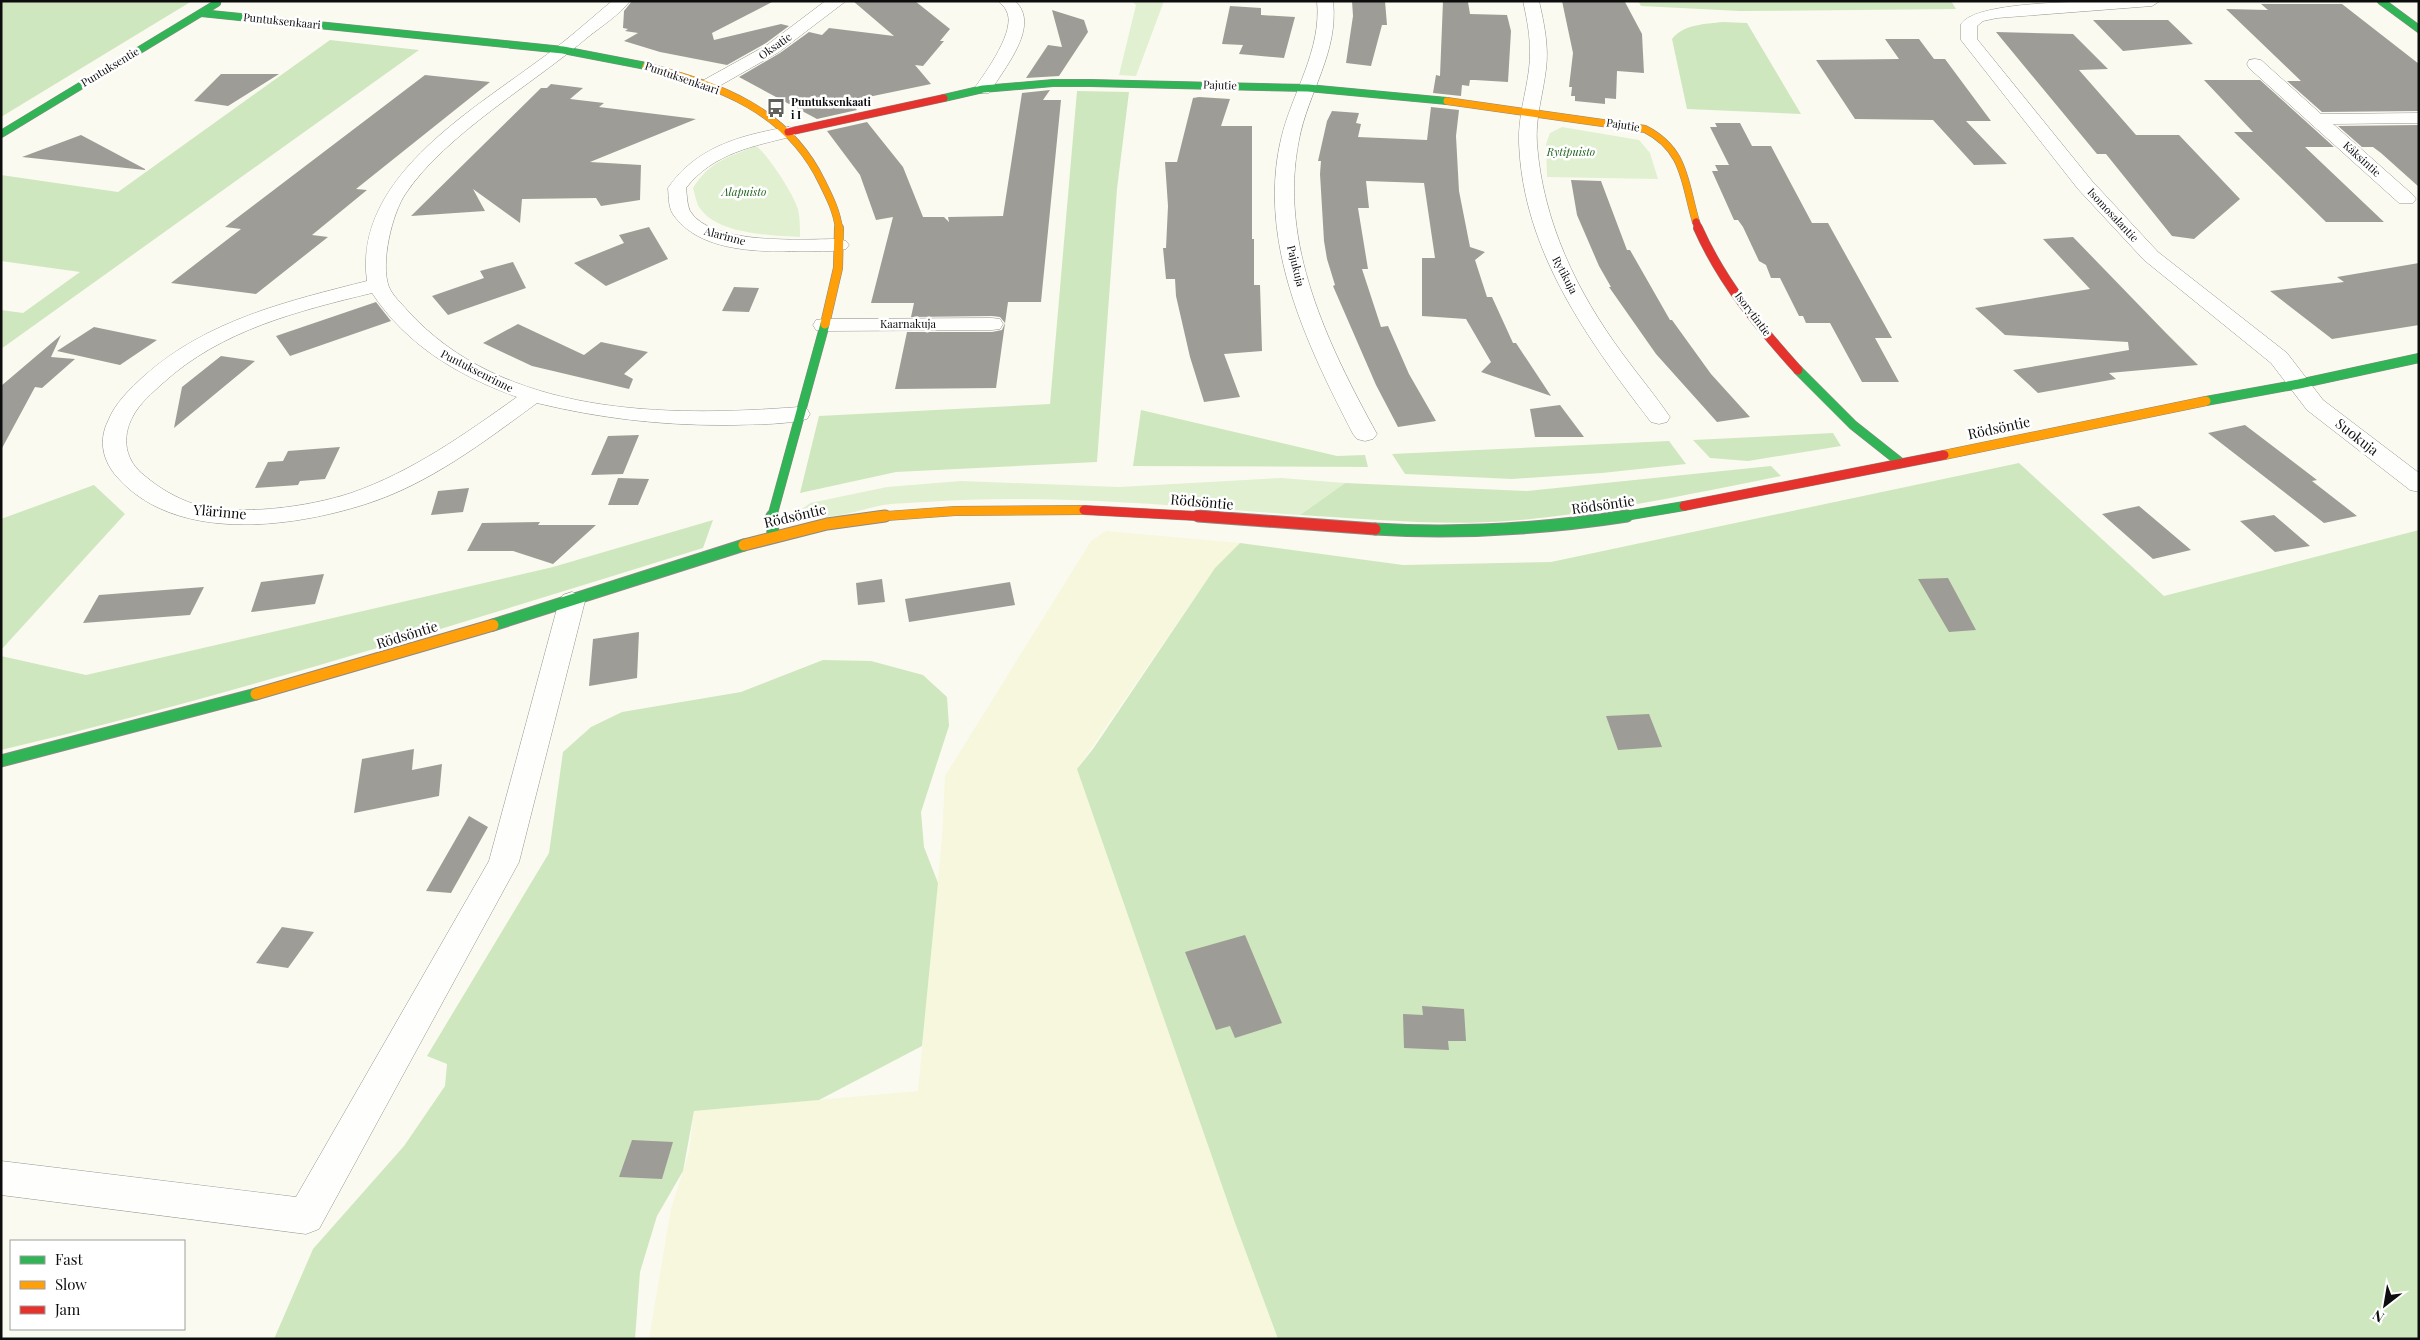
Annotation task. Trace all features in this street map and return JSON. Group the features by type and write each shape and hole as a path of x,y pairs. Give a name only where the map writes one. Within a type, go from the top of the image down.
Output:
{"street":[{"name":"Puntuksentie","path":"1,134 220,1"},
{"path":"378,285 380,236 386,211 398,190 442,144 563,50 622,1"},
{"name":"Oksatie","path":"708,85 764,54 784,41 812,16 838,1"},
{"path":"983,89 1018,26 1016,11 1013,5 1006,1"},
{"name":"Pajukuja","path":"1325,1 1327,11 1324,45 1298,110 1285,169 1284,199 1287,226 1308,309 1321,345 1365,434"},
{"name":"Rytikuja","path":"1531,1 1539,42 1538,66 1528,111 1530,175 1544,231 1556,261 1613,360 1659,417"},
{"path":"2108,3 2152,1"},
{"path":"2381,1 2419,29"},
{"name":"Isomosalantie","path":"2108,3 1997,13 1977,18 1970,24 1969,40 2085,185 2151,256 2279,358 2299,384"},
{"name":"Puntuksenkaari","path":"201,12 563,50 637,63 708,85 741,101 788,132 815,166 833,202 839,227 839,245 837,279 772,514 772,536"},
{"name":"Kåksintie","path":"2255,64 2406,199"},
{"name":"Pajutie","path":"788,132 983,89 1081,83 1199,84 1308,88 1528,111 1633,126 1654,133"},
{"name":"Kåksintie","path":"2318,119 2419,118"},
{"name":"Alarinne","path":"788,132 738,144 720,151 692,169 677,188 681,214 693,226 707,233 726,238 777,244 839,245"},
{"name":"Isorytintie","path":"1654,133 1664,138 1678,155 1686,191 1703,238 1712,256 1754,318 1812,384 1846,418 1875,445 1902,463"},
{"name":"Ylärinne","path":"378,285 274,312 239,324 188,352 155,376 132,401 117,423 113,451 123,472 151,493 188,510 228,516 270,515 314,509 358,498 400,481 476,437 532,396"},
{"name":"Puntuksenrinne","path":"378,285 402,317 436,350 496,383 532,396 629,414 688,418 799,414"},
{"name":"Kaarnakuja","path":"824,325 992,324"},
{"name":"Rödsöntie","path":"1,761 316,678 572,601 772,536 864,517 928,511 1036,509 1142,512 1410,532 1517,530 1612,520 2299,384 2419,358"},
{"name":"Suokuja","path":"2299,384 2315,405 2419,485"},
{"path":"1,1178 306,1216 504,862 572,601"}],"green space":[{"path":"1,1 192,1 1,117"},
{"path":"1132,1 1164,1 1136,76 1119,75 1136,5"},
{"path":"1638,1 1951,1 1956,9 1740,11 1641,6"},
{"path":"1723,22 1747,23 1801,114 1687,109 1672,39 1682,30 1702,24"},
{"path":"330,40 419,50 1,349 1,310 23,313 80,272 1,261 1,175 118,192"},
{"path":"1077,91 1129,92 1117,189 1097,462 896,472 800,493 819,416 1050,404"},
{"name":"Rytipuisto","path":"1562,127 1639,140 1650,153 1658,179 1547,177 1546,144 1550,133"},
{"name":"Alapuisto","path":"756,146 774,166 796,203 800,237 760,234 731,228 707,216 698,205 693,188 699,179 720,161"},
{"path":"1141,410 1337,456 1365,455 1368,467 1133,466"},
{"path":"1833,433 1841,446 1748,461 1710,458 1693,440"},
{"path":"1669,441 1686,464 1602,473 1512,479 1405,474 1392,454"},
{"path":"2019,463 2164,596 2419,530 2419,1339 1278,1339 1234,1220 1077,769 1093,749 1215,568 1240,543 1403,565 1551,562"},
{"path":"1771,466 1781,476 1645,503 1542,518 1457,523 1300,515 1345,483 1527,491"},
{"path":"1281,478 1345,483 1300,515 1113,502 1019,499 894,504 830,516 810,514 802,509 810,503 887,487 961,481 1119,487"},
{"path":"94,485 125,514 1,650 1,519"},
{"path":"713,520 703,548 354,655 178,705 1,750 1,656 86,675 553,567"},
{"path":"1106,531 1240,543 1215,568 1077,769 1234,1220 1278,1339 649,1339 671,1209 689,1152 694,1111 918,1091 942,838 945,776 1091,541"},
{"path":"823,660 871,661 923,675 947,697 949,726 921,812 924,847 938,883 922,1046 819,1100 694,1111 683,1171 657,1216 640,1272 635,1339 274,1339 313,1249 404,1146 445,1086 447,1064 427,1056 549,853 563,752 591,727 622,712 741,692"}],"building":[{"path":"632,1 774,1 712,33 714,40 781,24 789,26 766,43 727,65 660,52 624,41 638,33 625,31 628,29 623,28 624,11"},
{"path":"853,1 915,1 950,29 940,41 944,41 923,66 915,65 931,84 849,101 857,110 817,119 739,77 780,53 809,32 822,35 829,28 894,36"},
{"path":"1352,1 1385,1 1387,25 1382,25 1371,66 1346,63 1353,16"},
{"path":"1443,1 1468,2 1470,14 1507,15 1511,31 1508,82 1470,80 1469,86 1462,85 1461,96 1433,93 1436,75 1440,76"},
{"path":"1562,1 1625,2 1642,34 1644,73 1617,71 1616,99 1605,98 1605,104 1575,101 1575,96 1571,96 1572,87 1569,87 1573,53"},
{"path":"2261,4 2342,4 2419,64 2419,111 2322,112 2287,81 2301,81 2226,9 2268,10"},
{"path":"1230,6 1261,8 1261,15 1295,17 1284,58 1239,54 1243,45 1222,44"},
{"path":"1052,10 1084,20 1088,32 1059,76 1026,78 1048,45 1062,47"},
{"path":"2093,20 2168,20 2193,44 2123,51"},
{"path":"1996,32 2073,34 2108,69 2079,70 2136,135 2179,135 2240,199 2194,239 2172,236 2106,154 2097,154"},
{"path":"1885,39 1919,39 1934,59 1945,59 1991,121 1966,121 2007,164 1974,165 1933,120 1855,119 1816,60 1899,59"},
{"path":"221,74 279,74 228,106 194,101"},
{"path":"425,75 490,82 356,189 367,190 312,235 328,237 256,294 171,283 241,229 225,227"},
{"path":"2204,80 2260,80 2334,147 2305,147 2384,222 2326,222 2234,132 2253,132"},
{"path":"551,84 583,88 570,99 604,103 599,107 696,119 590,162 641,165 640,200 601,206 596,198 522,199 520,223 473,189 485,211 411,216 541,88 547,88"},
{"path":"1050,90 1043,100 1061,100 1041,302 1008,302 996,388 895,389 907,332 992,332 1002,330 1005,323 1000,317 992,316 911,317 914,303 871,303 893,217 876,220 860,175 827,131 867,122 903,167 923,217 944,217 949,222 948,217 1003,216 1022,93"},
{"path":"1193,98 1230,99 1221,126 1252,126 1254,285 1260,285 1262,351 1224,354 1240,397 1204,402 1190,357 1176,296 1175,279 1166,279 1163,248 1166,248 1168,206 1165,162 1177,162"},
{"path":"1431,107 1459,110 1456,136 1459,191 1470,247 1485,252 1475,260 1487,297 1492,297 1513,343 1516,343 1551,396 1481,372 1491,362 1466,319 1422,316 1422,258 1435,258 1424,183 1366,181 1369,208 1358,208 1368,269 1362,269 1381,327 1388,326 1409,374 1436,421 1398,427 1376,385 1333,286 1335,285 1324,241 1321,161 1318,161 1327,121 1332,111 1359,113 1356,123 1361,124 1358,137 1427,140"},
{"path":"1715,123 1740,123 1752,146 1771,146 1812,223 1828,223 1892,338 1875,338 1899,382 1862,382 1830,323 1806,323 1803,316 1799,316 1780,278 1771,278 1766,265 1759,261 1743,227 1738,220 1734,220 1712,171 1718,171 1715,165 1729,165 1710,127 1717,127"},
{"path":"2419,125 2419,187 2381,153 2373,147 2362,147 2338,126"},
{"path":"81,135 145,169 145,170 22,157"},
{"path":"1571,180 1601,181 1627,250 1630,250 1670,320 1672,320 1711,374 1750,417 1717,422 1656,354 1609,287 1611,287 1599,266 1577,215"},
{"path":"649,227 668,259 606,286 574,263 624,243 619,235"},
{"path":"2073,237 2198,365 2109,373 2116,379 2038,393 2013,370 2129,350 2128,342 2005,335 1975,308 2090,289 2043,239"},
{"path":"513,262 526,288 448,315 432,296 484,278 480,271"},
{"path":"2419,263 2419,325 2332,339 2270,291 2344,282 2337,277"},
{"path":"734,287 759,288 749,312 722,311"},
{"path":"376,302 391,321 290,356 276,336"},
{"path":"518,324 584,355 601,342 648,352 624,374 633,379 629,389 532,366 483,343"},
{"path":"94,327 157,340 120,365 57,351"},
{"path":"61,335 51,357 75,359 42,388 35,387 1,450 1,386"},
{"path":"221,356 255,361 174,428 182,387"},
{"path":"1560,405 1584,437 1535,437 1530,409"},
{"path":"2245,425 2317,480 2312,481 2357,516 2324,523 2208,433"},
{"path":"639,435 623,474 591,475 608,436"},
{"path":"340,447 325,479 300,481 298,485 255,488 268,462 283,461 288,451"},
{"path":"618,478 649,479 638,505 608,505"},
{"path":"469,488 463,512 431,515 438,491"},
{"path":"2139,506 2191,550 2153,559 2102,514"},
{"path":"2274,515 2310,546 2275,552 2240,521"},
{"path":"540,522 538,525 596,525 553,564 513,551 467,551 482,523"},
{"path":"324,574 315,604 251,612 261,582"},
{"path":"1948,578 1976,630 1949,632 1918,579"},
{"path":"882,579 885,602 858,605 856,583"},
{"path":"1010,582 1015,605 909,622 905,599"},
{"path":"204,587 190,615 83,623 99,595"},
{"path":"639,632 637,678 589,686 593,639"},
{"path":"1649,714 1662,747 1618,750 1606,716"},
{"path":"414,749 412,770 442,764 439,796 354,813 362,759"},
{"path":"469,816 488,827 451,893 426,891"},
{"path":"282,927 314,932 288,968 256,963"},
{"path":"1245,935 1282,1023 1235,1038 1230,1026 1216,1030 1185,952"},
{"path":"1422,1006 1464,1009 1466,1041 1448,1041 1449,1050 1404,1048 1403,1014 1423,1015"},
{"path":"632,1140 673,1142 662,1179 619,1177"}],"traffic: fast":[{"path":"2381,1 2419,29"},
{"path":"1,134 217,3"},
{"path":"201,13 563,50 646,66"},
{"path":"944,98 983,89 1053,83 1090,83 1308,88 1447,101"},
{"path":"773,536 772,514 825,324"},
{"path":"2206,401 2299,384 2419,358"},
{"path":"1798,370 1853,425 1901,463"},
{"path":"1375,529 1453,532 1492,531 1569,524 1684,506"},
{"path":"493,625 744,545"},
{"path":"1,761 256,694"}],"traffic: slow":[{"path":"646,66 701,83 739,99 773,119 787,131 808,156 832,202 839,227 840,257 834,291 825,324"},
{"path":"1447,101 1645,129 1659,136 1670,145 1677,156 1696,222"},
{"path":"1944,455 2130,415 2206,401"},
{"path":"744,545 785,533 827,524 912,513 998,509 1084,510"},
{"path":"256,694 493,625"}],"traffic: jam":[{"path":"788,132 944,98"},
{"path":"1696,222 1715,262 1740,300 1798,370"},
{"path":"1684,506 1944,455"},
{"path":"1084,510 1142,512 1375,529"}],"place":[{"name":"Puntuksenkaati i I","path":"776,108"}]}
